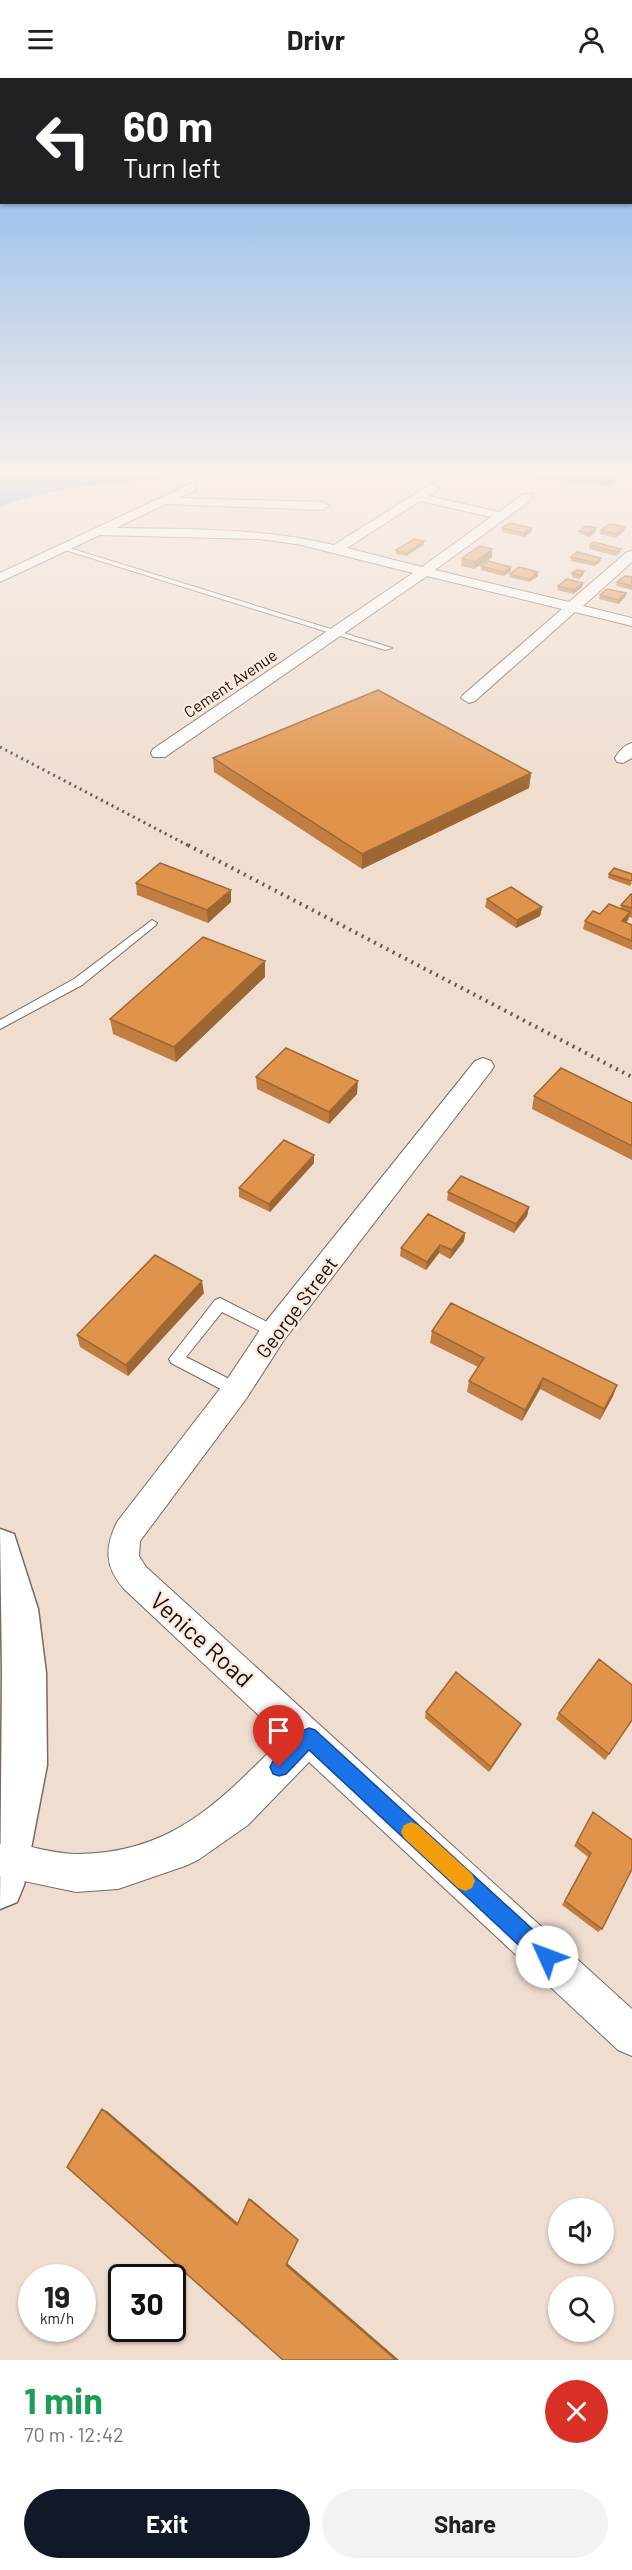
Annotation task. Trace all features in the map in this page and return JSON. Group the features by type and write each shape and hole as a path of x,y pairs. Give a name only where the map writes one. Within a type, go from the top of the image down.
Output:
{"main road":[{"path":"0,1548 17,1609 24,1673 24,1765 3,1872"}],"street":[{"name":"Cement Avenue","path":"159,753 410,581"},
{"path":"471,581 632,622"},
{"path":"469,698 601,581"},
{"name":"George Street","path":"123,1555 124,1538 128,1532 236,1390 274,1332 483,1066"},
{"name":"Venice Road","path":"123,1555 127,1569 135,1578 632,2036"},
{"path":"3,1872 76,1873 118,1870 184,1847 235,1812 309,1737"}],"lane":[{"path":"171,581 388,648"},
{"path":"0,1025 78,982 152,923"},
{"path":"236,1390 176,1359 220,1304 274,1332"}],"building":[{"path":"564,581 583,583 574,590 558,586"},
{"path":"632,581 632,586 617,582"},
{"path":"607,589 626,593 618,600 600,595"},
{"path":"378,690 531,773 362,854 213,758"},
{"path":"160,863 231,890 207,910 136,883"},
{"path":"614,868 632,874 632,880 609,874"},
{"path":"511,887 542,907 517,920 487,899"},
{"path":"631,894 632,908 621,905"},
{"path":"609,904 630,912 622,921 632,925 632,941 585,921 593,911 600,914"},
{"path":"203,937 265,961 174,1047 110,1019"},
{"path":"286,1048 358,1081 329,1112 256,1077"},
{"path":"561,1068 632,1103 632,1146 534,1096"},
{"path":"284,1140 314,1155 269,1204 239,1188"},
{"path":"461,1176 529,1207 516,1224 448,1192"},
{"path":"428,1214 465,1233 452,1250 440,1245 427,1262 401,1248"},
{"path":"155,1255 202,1281 126,1365 77,1335"},
{"path":"451,1303 617,1385 604,1409 543,1378 525,1410 469,1381 484,1358 432,1331"},
{"path":"599,1659 632,1685 632,1720 609,1754 559,1713"},
{"path":"456,1672 521,1724 491,1767 426,1712"},
{"path":"593,1812 632,1840 632,1869 602,1929 565,1901 591,1853 577,1842"},
{"path":"102,2109 237,2225 249,2199 298,2240 286,2265 396,2360 283,2360 186,2273 186,2264 176,2264 67,2167"}],"railway":[{"path":"0,747 191,847"},
{"path":"188,845 632,1077"}],"slow traffic":[{"path":"411,1832 465,1881"}],"route":[{"path":"279,1767 309,1737 547,1957"}]}
